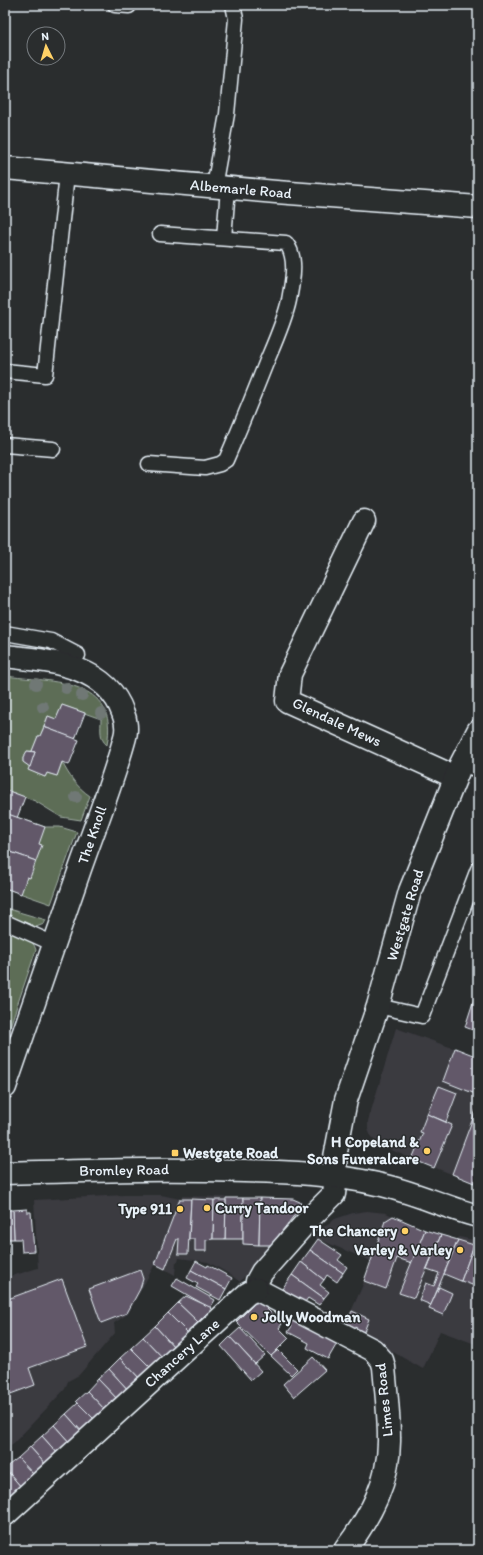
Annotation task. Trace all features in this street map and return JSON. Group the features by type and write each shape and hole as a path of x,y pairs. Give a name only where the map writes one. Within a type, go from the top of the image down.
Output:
{"street":[{"name":"Albemarle Road","path":"5,168 221,188 478,207"},
{"name":"Glendale Mews","path":"364,521 290,674 287,701 465,770"},
{"name":"The Knoll","path":"5,656 54,662 94,677 106,686 119,703 124,714 126,724 125,736 108,790 5,1087"},
{"name":"Westgate Road","path":"336,1176 335,1157 346,1100 378,1006 410,891 465,770 478,731"},
{"name":"Bromley Road","path":"5,1173 130,1169 201,1169 266,1171 336,1176 379,1184 478,1216"},
{"path":"256,1289 257,1281 262,1272 309,1219 334,1194 336,1176"},
{"name":"Chancery Lane","path":"5,1514 247,1294 256,1289"},
{"name":"Limes Road","path":"256,1289 373,1350 382,1360 384,1367 390,1437 385,1475 372,1509 360,1530 345,1550"}],"lane":[{"path":"224,238 221,188 236,19 233,5"},
{"path":"5,371 45,375 67,174"},
{"path":"149,464 205,468 220,464 226,460 272,348 289,301 293,257 286,244 280,242 160,234"},
{"path":"5,445 53,449"},
{"path":"5,633 51,641 78,655 68,666"},
{"path":"378,1006 422,1016 478,869"},
{"path":"5,922 54,944"}],"shaded area":[{"path":"396,1028 478,1057 478,1184 380,1145 371,1137 368,1129 368,1121"},
{"path":"124,1195 161,1195 180,1199 182,1196 293,1199 300,1202 301,1205 240,1282 208,1262 179,1258 178,1262 176,1262 175,1275 155,1264 128,1314 114,1323 115,1333 79,1375 68,1381 65,1389 11,1446 5,1406 5,1278 38,1268 34,1200"},
{"path":"367,1211 386,1213 425,1230 458,1240 459,1237 478,1241 478,1345 440,1331 423,1369 345,1325 362,1287 371,1261 313,1237 335,1219 353,1213"}],"green space":[{"path":"5,676 61,683 78,688 93,695 103,707 108,723 107,745 104,743 102,737 101,719 62,705 56,719 48,716 32,751 27,751 23,758 23,762 30,767 29,770 45,777 47,773 57,776 62,762 74,781 90,796 81,820 61,817 35,801 6,790 5,792"},
{"path":"5,813 45,827 60,827 77,832 51,904 5,888"},
{"path":"5,908 46,920 44,924 36,927 5,914"},
{"path":"5,928 28,939 32,942 36,950 5,1041"}],"building":[{"path":"62,705 85,713 75,739 44,727 48,716 56,719"},
{"path":"44,727 79,740 69,765 62,762 57,776 47,773 45,777 28,770 35,752 32,751 38,736 40,736"},
{"path":"27,751 35,752 30,767 23,762 23,758"},
{"path":"6,790 25,797 17,818 5,813"},
{"path":"5,813 45,827 39,844 42,845 36,861 5,850"},
{"path":"5,850 36,861 30,878 27,877 21,894 5,888"},
{"path":"475,996 478,997 478,1032 465,1027"},
{"path":"455,1048 478,1057 478,1095 443,1081"},
{"path":"439,1086 457,1093 446,1122 427,1114"},
{"path":"476,1110 478,1111 478,1174 474,1183 452,1174"},
{"path":"427,1114 452,1125 434,1168 412,1159 423,1133 420,1132"},
{"path":"226,1198 243,1198 243,1239 225,1239"},
{"path":"243,1198 260,1198 259,1245 243,1244"},
{"path":"260,1198 293,1199 300,1202 301,1205 271,1245 259,1245"},
{"path":"180,1199 191,1199 188,1254 178,1254 179,1239 177,1239 165,1269 155,1264"},
{"path":"191,1199 214,1200 213,1239 206,1240 206,1251 195,1251 195,1239 189,1239"},
{"path":"214,1200 226,1200 225,1239 213,1239"},
{"path":"27,1209 27,1212 31,1212 34,1251 22,1252 21,1239 14,1239 13,1210"},
{"path":"5,1210 13,1210 14,1239 7,1239 8,1253 5,1253"},
{"path":"393,1216 425,1230 412,1263 397,1258 386,1289 364,1281 385,1221"},
{"path":"425,1230 441,1235 414,1298 399,1293"},
{"path":"441,1235 458,1240 431,1305 419,1300 426,1283 434,1286 439,1273 427,1269"},
{"path":"318,1239 342,1255 338,1260 347,1267 343,1273 310,1250"},
{"path":"458,1240 474,1245 461,1281 444,1274"},
{"path":"474,1245 478,1246 478,1287 461,1281"},
{"path":"310,1250 343,1273 337,1282 327,1275 324,1280 301,1262"},
{"path":"196,1261 207,1267 208,1265 232,1278 226,1289 191,1270"},
{"path":"301,1262 324,1280 320,1285 329,1292 324,1298 292,1275"},
{"path":"140,1270 143,1279 140,1289 127,1313 101,1323 89,1289"},
{"path":"191,1270 226,1289 220,1300 196,1287 198,1284 187,1278"},
{"path":"292,1275 324,1298 319,1305 308,1298 305,1302 282,1289"},
{"path":"177,1278 215,1300 210,1308 172,1286"},
{"path":"62,1279 87,1347 29,1368 35,1385 5,1396 5,1300"},
{"path":"439,1287 452,1293 443,1315 429,1309"},
{"path":"186,1296 212,1308 198,1322 178,1303"},
{"path":"258,1300 282,1324 279,1328 289,1338 271,1356 236,1322"},
{"path":"178,1303 198,1322 188,1333 168,1313"},
{"path":"352,1311 369,1319 363,1334 345,1325"},
{"path":"168,1313 188,1333 174,1347 155,1326"},
{"path":"287,1313 339,1340 328,1359 307,1348 309,1343 288,1332 292,1326 283,1321"},
{"path":"155,1326 174,1347 163,1358 143,1337"},
{"path":"240,1328 265,1355 255,1364 230,1337"},
{"path":"143,1337 163,1358 152,1369 131,1348"},
{"path":"230,1337 261,1371 251,1380 221,1346"},
{"path":"131,1348 152,1369 141,1380 120,1358"},
{"path":"278,1350 297,1369 291,1375 271,1356"},
{"path":"313,1357 325,1370 294,1397 283,1384"},
{"path":"120,1358 141,1380 129,1391 109,1369"},
{"path":"109,1369 129,1391 118,1400 98,1379"},
{"path":"98,1379 118,1400 106,1411 87,1391"},
{"path":"87,1391 106,1411 95,1420 76,1401"},
{"path":"78,1403 95,1420 82,1432 66,1414"},
{"path":"66,1414 82,1432 70,1443 54,1425"},
{"path":"54,1425 70,1443 58,1454 42,1436"},
{"path":"42,1436 58,1454 46,1465 30,1447"},
{"path":"30,1447 46,1465 34,1475 18,1458"},
{"path":"18,1458 34,1475 21,1487 5,1468"},
{"path":"5,1468 21,1487 9,1498 5,1493"}],"place":[{"name":"H Copeland & Sons Funeralcare","path":"427,1151"},
{"name":"Westgate Road","path":"175,1153"},
{"name":"Curry Tandoor","path":"207,1208"},
{"name":"Type 911","path":"180,1209"},
{"name":"The Chancery","path":"405,1231"},
{"name":"Varley & Varley","path":"460,1250"},
{"name":"Jolly Woodman","path":"254,1317"}]}
